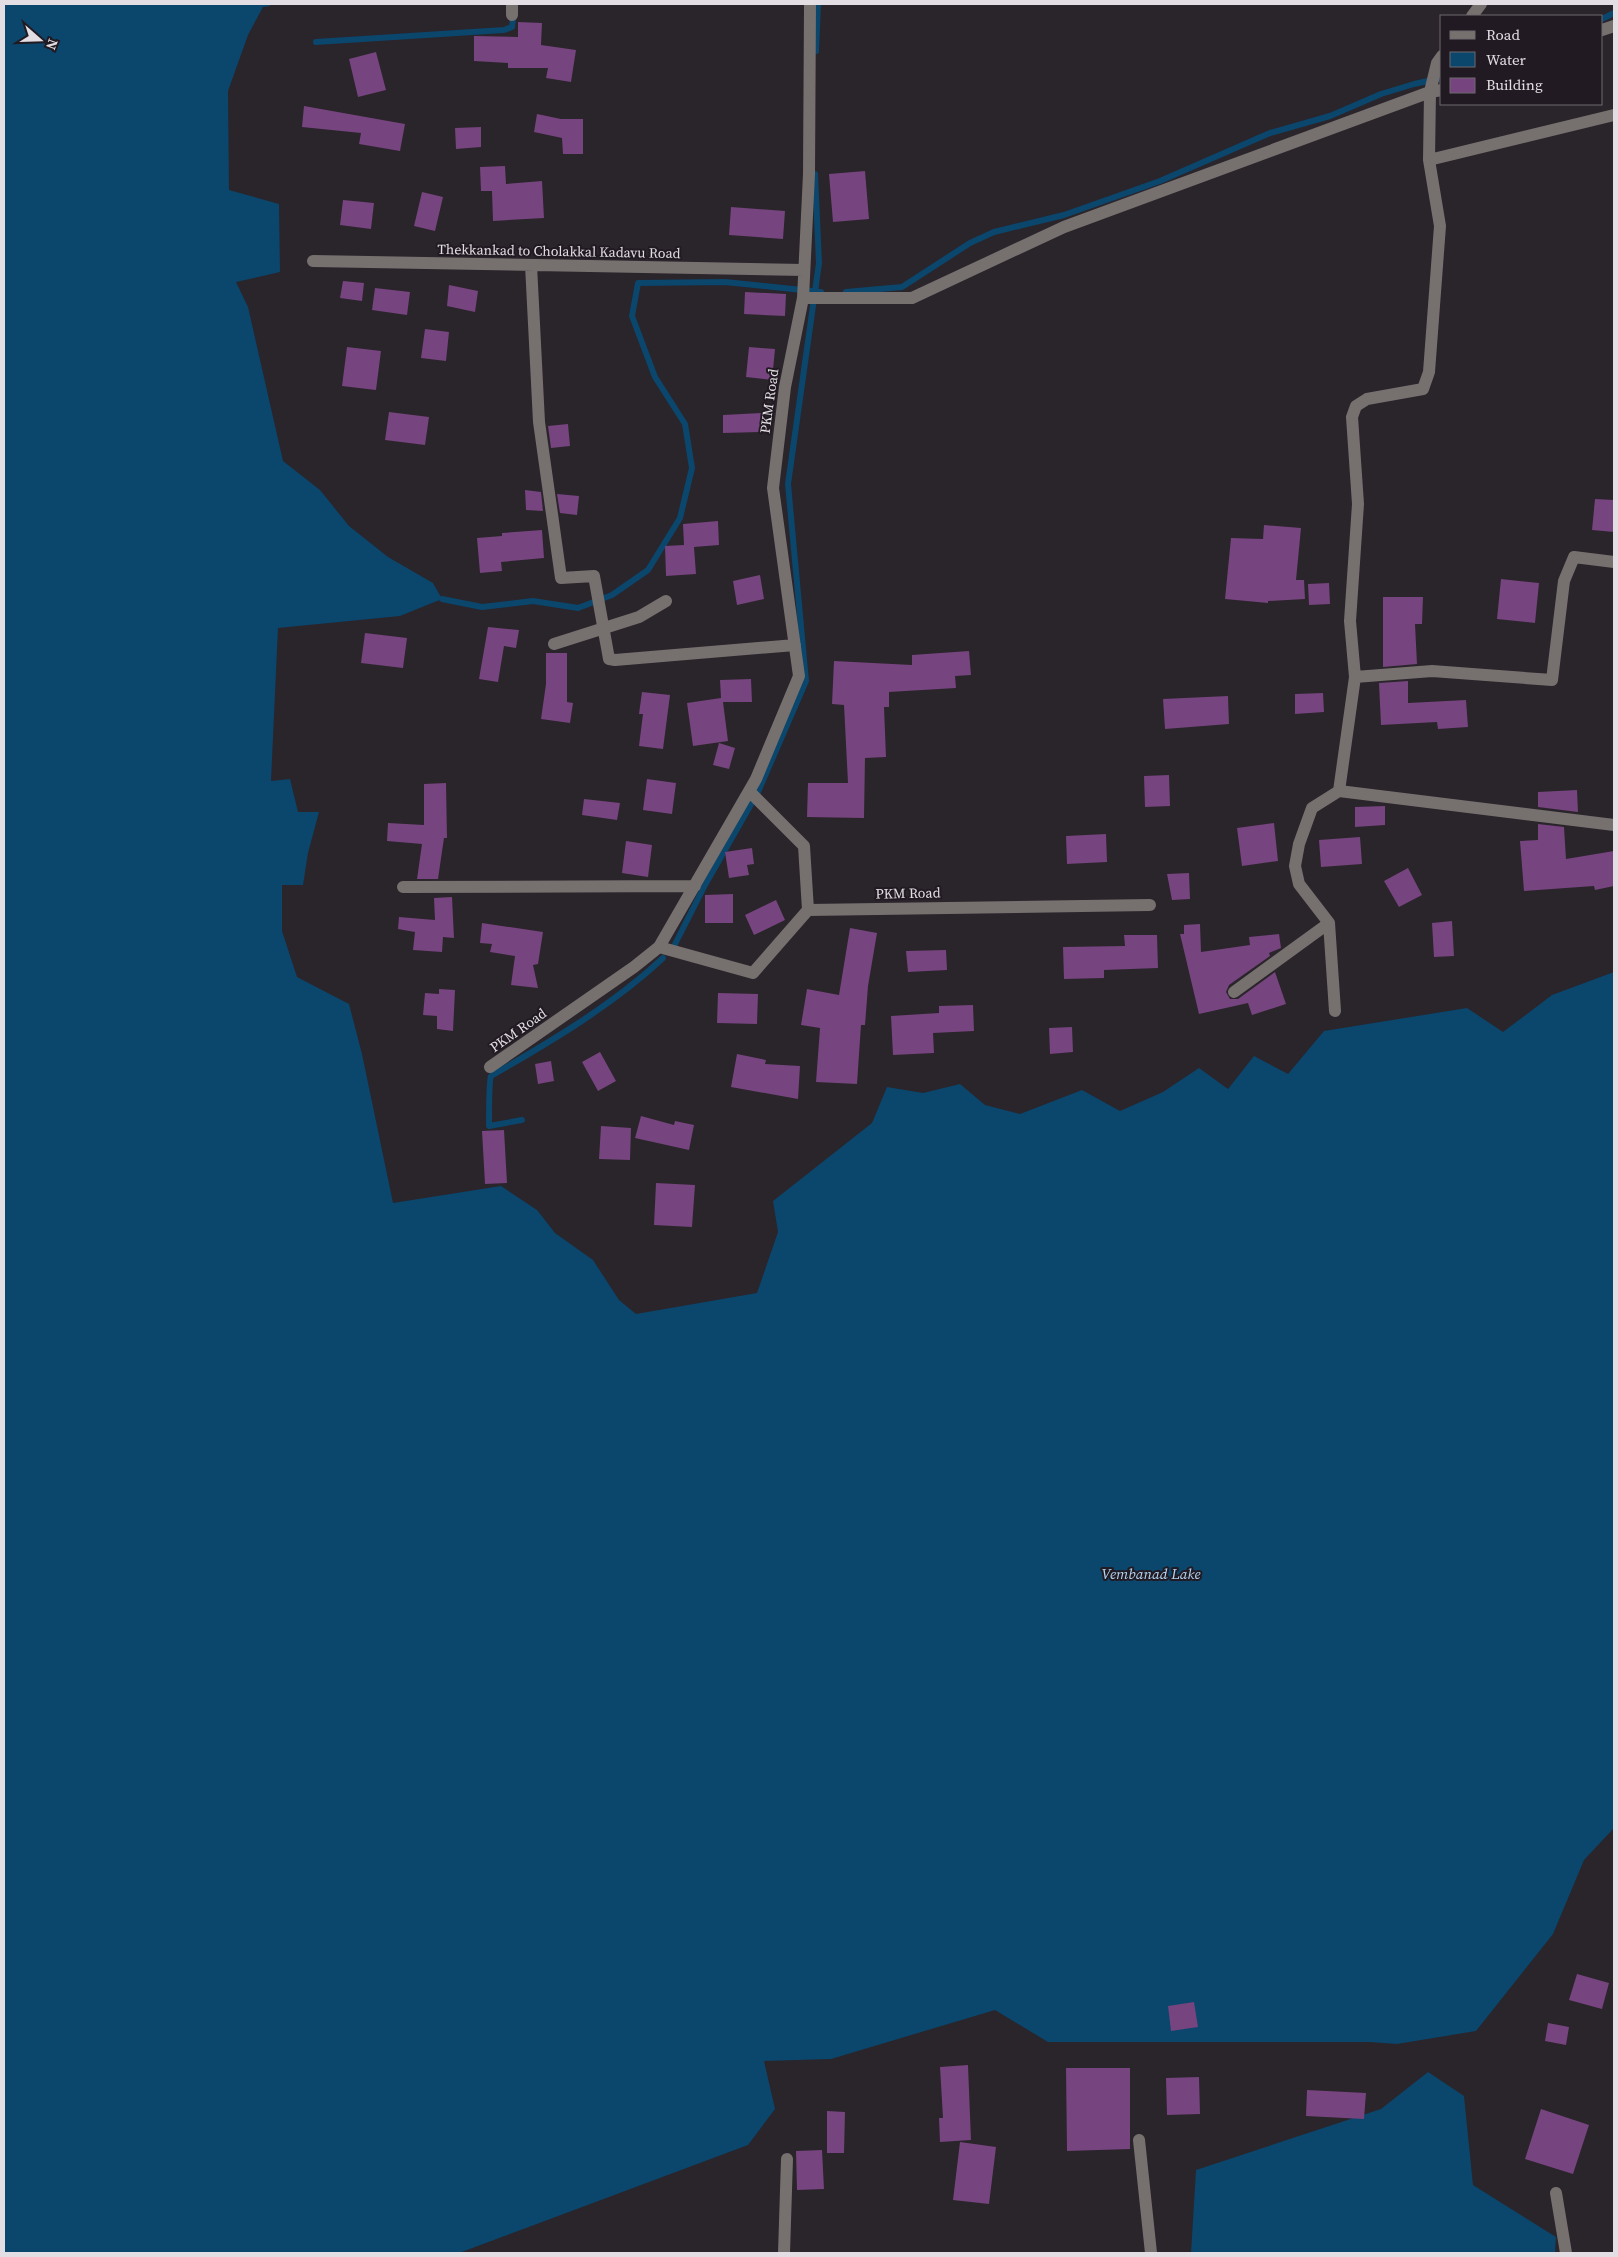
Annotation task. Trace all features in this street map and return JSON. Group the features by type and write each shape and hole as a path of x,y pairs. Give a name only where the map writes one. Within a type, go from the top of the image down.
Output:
{"street":[{"name":"PKM Road","path":"490,1067 634,968 659,947 749,791 798,686 799,676 773,488 785,387 803,298 809,174 810,4"},
{"path":"1473,15 1482,4"},
{"path":"1339,791 1355,677 1350,621 1358,504 1352,418 1356,406 1367,399 1423,389 1429,372 1440,226 1429,160 1439,60"},
{"path":"803,298 912,298 1064,227 1436,91"},
{"path":"1429,160 1614,115"},
{"name":"Thekkankad to Cholakkal Kadavu Road","path":"313,261 804,270"},
{"path":"531,265 539,422 562,578 594,576 609,658 615,660 795,645"},
{"path":"1355,677 1432,672 1552,680 1564,581 1574,557 1614,562"},
{"path":"554,644 639,617 666,601"},
{"path":"659,947 753,973 808,910 804,846 749,791"},
{"path":"1334,1011 1328,923 1298,884 1295,866 1299,844 1312,808 1339,791 1614,825"},
{"path":"403,887 695,886"},
{"name":"PKM Road","path":"808,910 1150,905"},
{"path":"1234,992 1328,923"},
{"path":"1139,2140 1151,2253"},
{"path":"784,2253 787,2158"},
{"path":"1556,2193 1566,2253"}],"water":[{"name":"Vembanad Lake","path":"4,4 270,4 270,6 263,7 248,35 228,91 229,190 279,204 280,272 236,282 248,307 283,461 320,490 349,526 388,557 433,583 442,599 400,616 278,628 271,781 290,779 298,812 319,812 308,853 303,885 282,885 282,931 297,977 349,1004 362,1054 393,1203 501,1186 537,1210 555,1233 593,1260 619,1300 636,1314 757,1293 778,1232 773,1201 872,1123 887,1087 923,1093 960,1084 985,1105 1020,1114 1082,1090 1120,1111 1163,1092 1199,1068 1228,1089 1254,1056 1288,1074 1324,1031 1467,1008 1503,1032 1552,995 1614,972 1614,1828 1584,1860 1553,1934 1476,2031 1397,2044 1369,2042 1048,2042 995,2010 831,2059 764,2061 775,2109 748,2145 459,2253 4,2253"},
{"path":"1428,2072 1464,2096 1473,2185 1556,2237 1555,2253 1191,2253 1196,2170 1381,2109"}],"building":[{"path":"518,22 542,23 541,45 576,50 571,82 546,78 548,68 508,68 508,63 474,61 474,36 518,37"},
{"path":"376,52 386,90 358,97 349,59"},
{"path":"304,106 405,124 400,151 359,144 361,133 302,127"},
{"path":"537,114 561,119 583,119 583,154 563,154 562,138 534,132"},
{"path":"481,127 481,147 456,149 455,128"},
{"path":"505,166 506,184 542,181 544,218 493,221 492,191 481,191 480,167"},
{"path":"865,171 869,219 833,222 829,174"},
{"path":"422,192 443,197 435,231 414,226"},
{"path":"343,200 374,203 371,229 340,225"},
{"path":"731,207 785,211 783,239 729,235"},
{"path":"343,281 364,283 362,301 340,298"},
{"path":"449,285 478,291 475,312 447,306"},
{"path":"375,288 410,292 407,315 372,310"},
{"path":"745,292 786,294 785,316 744,314"},
{"path":"425,329 449,332 446,361 421,358"},
{"path":"347,347 381,351 376,390 342,386"},
{"path":"749,347 775,349 772,380 746,377"},
{"path":"389,412 429,417 425,445 385,440"},
{"path":"761,413 761,432 723,433 723,415"},
{"path":"568,424 570,446 551,448 548,426"},
{"path":"525,490 541,492 543,511 526,510"},
{"path":"557,494 579,496 577,515 560,513"},
{"path":"1595,499 1614,500 1614,532 1592,530"},
{"path":"718,521 719,545 694,547 696,574 666,576 665,546 684,545 683,524"},
{"path":"1264,525 1301,528 1296,580 1304,580 1305,599 1268,601 1268,603 1225,599 1231,538 1263,539"},
{"path":"542,530 544,558 501,562 502,571 480,573 477,538 502,536 502,533"},
{"path":"760,575 764,599 737,605 733,581"},
{"path":"1501,579 1539,583 1535,623 1497,619"},
{"path":"1329,583 1330,604 1309,605 1308,584"},
{"path":"1383,597 1423,597 1422,624 1415,624 1417,664 1383,667"},
{"path":"488,627 519,630 516,648 504,646 498,682 479,679"},
{"path":"365,633 407,638 403,668 361,663"},
{"path":"969,651 971,675 955,676 956,688 889,692 889,707 884,707 886,757 865,758 864,818 807,817 808,783 848,783 844,705 832,704 834,661 912,665 912,655"},
{"path":"546,653 567,653 567,702 573,703 570,723 541,719 546,684"},
{"path":"751,679 752,702 723,702 728,741 693,746 687,703 721,698 720,680"},
{"path":"1408,681 1408,703 1466,700 1468,727 1438,729 1437,722 1381,725 1379,683"},
{"path":"642,692 670,695 663,749 639,746 643,714 639,714"},
{"path":"1323,693 1324,712 1295,714 1295,694"},
{"path":"1228,696 1229,724 1165,729 1163,699"},
{"path":"719,743 735,748 729,769 713,765"},
{"path":"1169,775 1170,806 1145,807 1144,776"},
{"path":"647,779 676,783 672,814 643,810"},
{"path":"446,783 447,838 444,838 438,879 417,879 422,844 387,841 388,823 424,825 424,784"},
{"path":"1577,790 1578,812 1538,807 1538,792"},
{"path":"584,799 620,803 617,820 582,815"},
{"path":"1385,806 1385,825 1355,827 1355,807"},
{"path":"1274,823 1278,861 1242,866 1237,828"},
{"path":"1538,824 1564,827 1566,859 1614,851 1614,886 1595,890 1594,886 1524,891 1520,841 1538,840"},
{"path":"1106,834 1107,862 1067,864 1066,836"},
{"path":"1360,837 1362,864 1321,867 1319,840"},
{"path":"626,841 652,845 648,877 622,873"},
{"path":"752,848 754,864 747,865 749,875 729,878 725,852"},
{"path":"1408,868 1422,895 1399,907 1384,881"},
{"path":"1189,873 1190,899 1172,900 1167,874"},
{"path":"733,894 733,923 705,923 705,895"},
{"path":"452,897 454,938 443,937 442,952 413,950 415,932 398,929 399,917 435,920 434,898"},
{"path":"776,900 785,920 754,935 745,915"},
{"path":"1452,921 1454,956 1434,957 1432,923"},
{"path":"482,923 543,932 538,964 533,965 538,988 511,985 515,956 490,952 492,944 480,943"},
{"path":"1200,924 1201,952 1250,945 1249,937 1279,934 1281,948 1269,953 1270,956 1229,985 1226,992 1230,999 1238,999 1275,972 1286,1004 1252,1015 1248,1003 1199,1014 1180,934 1184,934 1184,925"},
{"path":"850,928 877,933 868,986 865,1025 861,1025 857,1084 816,1082 820,1028 801,1025 807,989 839,995"},
{"path":"1124,935 1157,935 1158,968 1104,970 1104,978 1064,979 1063,947 1125,946"},
{"path":"946,950 947,970 908,972 906,951"},
{"path":"439,989 455,990 453,1031 437,1029 437,1016 423,1015 425,993 439,994"},
{"path":"718,993 758,994 757,1024 717,1023"},
{"path":"973,1005 974,1031 933,1033 934,1053 893,1055 891,1016 939,1013 939,1006"},
{"path":"1072,1027 1073,1052 1050,1054 1049,1028"},
{"path":"600,1052 616,1081 598,1091 582,1062"},
{"path":"737,1054 766,1060 765,1064 800,1066 798,1099 731,1087"},
{"path":"551,1061 554,1081 538,1084 535,1064"},
{"path":"641,1116 674,1125 675,1121 694,1125 689,1150 635,1138"},
{"path":"601,1126 631,1128 630,1160 599,1159"},
{"path":"504,1130 507,1183 485,1184 482,1131"},
{"path":"656,1183 695,1185 692,1227 654,1225"},
{"path":"1577,1974 1609,1983 1602,2009 1569,2000"},
{"path":"1194,2002 1198,2027 1171,2031 1168,2006"},
{"path":"1548,2023 1569,2027 1566,2045 1545,2041"},
{"path":"968,2065 971,2140 940,2142 939,2118 943,2118 940,2067"},
{"path":"1066,2068 1130,2068 1130,2149 1067,2151"},
{"path":"1199,2077 1200,2114 1167,2115 1166,2078"},
{"path":"1307,2090 1366,2093 1364,2119 1306,2116"},
{"path":"1541,2109 1589,2125 1573,2174 1525,2159"},
{"path":"827,2111 845,2112 844,2153 827,2153"},
{"path":"960,2142 996,2147 989,2204 953,2200"},
{"path":"822,2150 824,2189 797,2190 796,2151"}],"waterway":[{"path":"816,51 818,4"},
{"path":"316,42 504,30 512,27 514,12"},
{"path":"1603,18 1614,13"},
{"path":"846,292 902,287 970,243 994,232 1064,215 1160,181 1270,133 1330,116 1381,94 1440,78"},
{"path":"672,950 705,885 758,792 806,681 788,484 819,263 815,174"},
{"path":"442,599 482,607 533,601 578,608 612,595 648,570 680,518 692,468 685,424 655,377 632,316 638,283 725,282 821,292"},
{"path":"522,1120 489,1126 491,1076 602,1007 663,958"}]}
